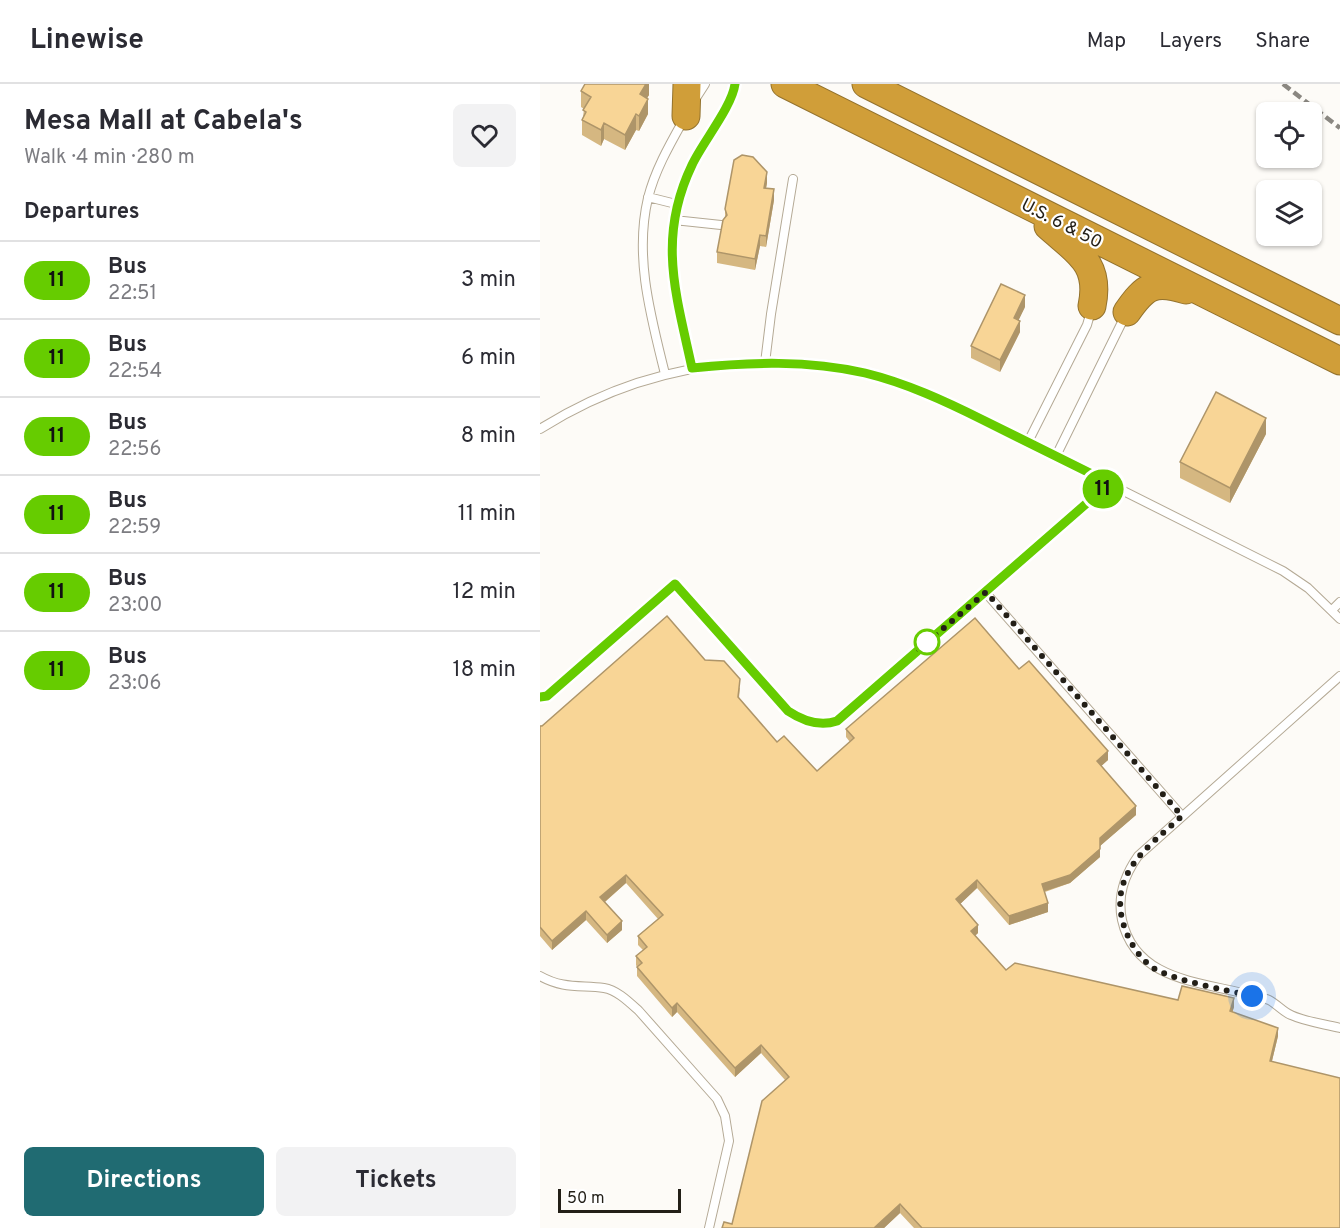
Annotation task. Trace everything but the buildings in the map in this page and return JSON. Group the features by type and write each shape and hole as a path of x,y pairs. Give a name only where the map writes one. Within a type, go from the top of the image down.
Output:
{"highway":[{"path":"686,116 687,84"},
{"name":"U.S. 6 & 50","path":"784,84 1340,361"},
{"name":"U.S. 6 & 50","path":"866,84 1340,321"},
{"path":"1023,203 1074,250 1092,271 1095,285 1092,306"},
{"path":"1127,312 1146,289 1159,285 1177,287 1213,298"}],"lane":[{"path":"665,374 649,304 643,262 643,237 648,197 667,150 705,84"},
{"path":"692,368 672,260 676,204 693,163 723,111 735,84"},
{"path":"765,363 793,179"},
{"path":"648,197 676,204"},
{"path":"674,220 721,225"},
{"path":"1028,442 1087,325 1092,306"},
{"path":"1056,456 1127,312"},
{"path":"540,429 598,397 665,374 692,368 765,363 812,365 864,373 926,393 1282,571 1304,585 1340,619"},
{"path":"540,698 547,696 675,584 780,704 804,720 813,723 829,724 837,721 1110,483"},
{"path":"986,592 1182,816"},
{"path":"1332,610 1340,602"},
{"path":"1340,676 1138,856 1126,874 1122,887 1121,912 1128,938 1136,951 1156,969 1173,976 1268,1000 1291,1015 1340,1028"},
{"path":"540,976 563,985 605,988 624,998 639,1011 717,1099 725,1116 729,1141 709,1228"}],"railway":[{"path":"1283,84 1340,128"}],"bus line":[{"name":"11","path":"540,697 547,696 675,584 788,711 813,723 829,724 837,721 1110,483 926,393 864,373 780,363 745,363 692,368 672,260 674,217 681,189 735,84"}],"route":[{"path":"927,642 919,649 986,592 1182,816 1138,856 1126,874 1120,900 1121,912 1128,938 1136,951 1156,969 1173,976 1252,996"}]}
